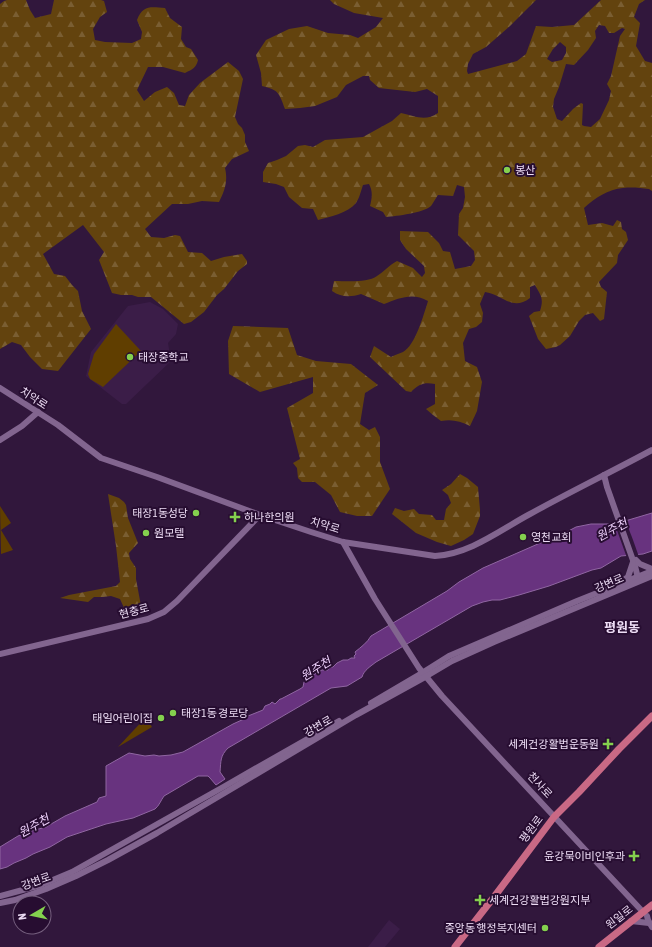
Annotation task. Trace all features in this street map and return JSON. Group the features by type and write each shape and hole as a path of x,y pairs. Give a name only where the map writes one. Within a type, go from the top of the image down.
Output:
{"main road":[{"name":"평원로","path":"455,947 554,817 652,716"},
{"name":"원일로","path":"599,947 631,921 649,920 652,905"}],"street":[{"name":"치악로","path":"0,388 38,412 101,458 343,542 435,556 452,554 471,547 535,511 652,450"},
{"path":"0,440 22,426 38,412"},
{"path":"604,475 640,578"},
{"name":"현충로","path":"0,654 148,619 164,612 177,601 260,514"},
{"name":"천사로","path":"343,542 383,612 422,673 649,920"},
{"path":"636,564 652,570"},
{"path":"622,583 628,577 636,564"},
{"name":"강변로","path":"422,673 446,664 640,578 652,570"},
{"name":"강변로","path":"0,896 41,885 72,872 226,789 356,715 449,656 622,583 652,576"},
{"name":"강변로","path":"0,903 15,900 46,889 108,860 143,841 226,789"},
{"path":"631,921 649,920"}],"shaded area":[{"name":"태장중학교","path":"150,302 163,309 178,324 176,334 168,343 171,361 126,404 122,404 86,376 91,352 128,306"},
{"path":"116,324 141,351 103,387 90,379 88,374 94,354"},
{"path":"0,506 11,523 1,530 13,550 1,554"},
{"path":"146,717 152,727 118,747"},
{"path":"389,920 400,929 385,947 368,947"}],"green space":[{"path":"7,0 26,0 35,18 51,14 54,0 104,1 107,12 100,17 93,29 95,40 105,42 132,43 141,39 142,32 137,20 139,15 145,9 151,7 165,8 170,18 182,27 181,39 186,47 191,49 198,60 194,68 185,73 163,67 148,67 137,90 144,101 155,92 167,87 174,93 179,105 185,106 189,95 200,83 228,62 239,71 243,79 235,117 245,135 245,142 249,151 232,159 225,168 225,185 219,202 202,201 188,204 172,204 145,229 151,237 164,238 175,235 180,236 188,252 202,253 211,261 242,254 247,261 247,264 238,271 204,312 191,322 184,324 151,297 138,297 112,293 99,260 104,252 83,225 43,254 54,274 65,276 78,291 82,311 91,329 58,371 42,369 21,345 12,342 0,349 0,4"},
{"path":"330,0 536,0 486,47 473,54 468,64 468,74 517,61 526,54 536,26 552,27 574,25 601,0 645,0 639,4 634,17 640,23 636,46 645,61 652,63 652,191 649,189 636,188 612,190 602,195 584,208 588,225 602,223 613,226 617,220 621,222 622,229 626,232 628,240 618,255 617,263 599,282 601,287 607,292 604,319 600,321 593,313 585,315 579,321 570,336 560,345 546,349 538,339 529,316 534,312 540,311 542,303 541,297 535,285 530,287 530,298 524,302 518,303 512,303 491,293 485,292 480,304 483,313 482,322 476,327 469,329 463,343 465,361 477,367 482,382 477,411 470,426 456,421 441,421 426,409 435,404 435,384 428,383 419,385 411,392 406,391 370,357 374,346 391,357 407,349 415,337 428,301 411,296 384,304 361,294 346,296 339,295 332,291 334,281 368,280 380,274 391,264 397,261 413,268 422,277 425,273 424,266 406,249 400,240 400,231 428,232 439,243 443,251 450,252 455,269 471,266 475,260 474,251 458,235 459,214 463,208 465,197 464,187 457,185 453,196 438,195 431,206 422,211 386,217 383,212 370,206 372,195 371,189 369,184 363,185 358,199 353,206 338,214 318,220 313,209 302,208 289,197 284,187 263,182 263,172 268,163 286,156 298,146 305,145 313,147 325,140 363,137 392,121 401,113 424,118 438,113 438,96 427,89 415,92 379,88 370,80 369,76 363,76 346,85 337,97 315,106 300,108 285,109 278,93 272,89 262,86 261,73 256,55 266,40 289,29 307,26 328,33 350,35 358,38 376,27 383,18 354,13 334,4","holes":["599,25 605,26 609,33 614,33 622,28 625,29 620,36 611,76 607,84 611,91 609,100 600,119 591,127 582,125 583,104 581,103 562,121 557,119 553,107 554,99 566,64 574,65 588,50 596,38 595,31","560,42 566,47 566,53 562,60 552,62 547,59 553,49"]},
{"path":"233,326 288,328 297,355 316,361 351,364 378,385 365,393 360,424 369,430 375,427 380,437 380,462 390,489 372,516 357,516 340,512 331,495 315,482 302,482 298,478 297,468 293,463 300,459 287,408 313,393 313,377 260,392 229,374 228,341"},
{"path":"460,474 478,487 480,510 480,516 473,534 464,540 451,546 437,542 416,533 392,514 395,508 404,511 414,509 419,514 432,515 436,520 444,520 446,509 451,503 448,495 442,490 451,484"},
{"path":"108,494 119,498 126,505 128,518 138,543 129,553 130,559 136,568 140,608 125,610 120,599 111,596 94,597 88,602 60,598 116,586 120,582"}],"water":[{"name":"원주천","path":"652,513 652,551 643,554 621,556 601,568 549,586 500,600 492,600 472,606 376,662 366,670 362,677 347,686 331,688 228,748 221,759 220,772 225,779 216,785 208,776 198,776 164,796 155,809 133,818 106,824 67,837 50,847 0,869 0,847 18,836 46,827 65,816 97,802 99,798 106,796 106,766 129,753 145,756 159,756 183,752 248,716 263,710 265,706 272,702 275,704 280,699 300,689 303,687 304,682 309,676 322,670 328,670 330,667 333,667 343,660 355,658 355,652 366,643 371,636 483,568 559,536 576,527 591,524 615,524"}],"pier":[{"path":"625,519 639,557 627,558 614,522"}],"place":[{"name":"봉산","path":"507,170"},
{"name":"태장중학교","path":"130,357"},
{"name":"태장1동성당","path":"196,513"},
{"name":"하나한의원","path":"235,517"},
{"name":"원모텔","path":"146,533"},
{"name":"영천교회","path":"523,537"},
{"name":"태장1동 경로당","path":"173,713"},
{"name":"태일어린이집","path":"161,718"},
{"name":"세계건강활법운동원","path":"608,744"},
{"name":"윤강묵이비인후과","path":"634,856"},
{"name":"세계건강활법강원지부","path":"480,900"},
{"name":"중앙동 행정복지센터","path":"545,928"}],"district":[{"name":"평원동","path":"622,627"}]}
